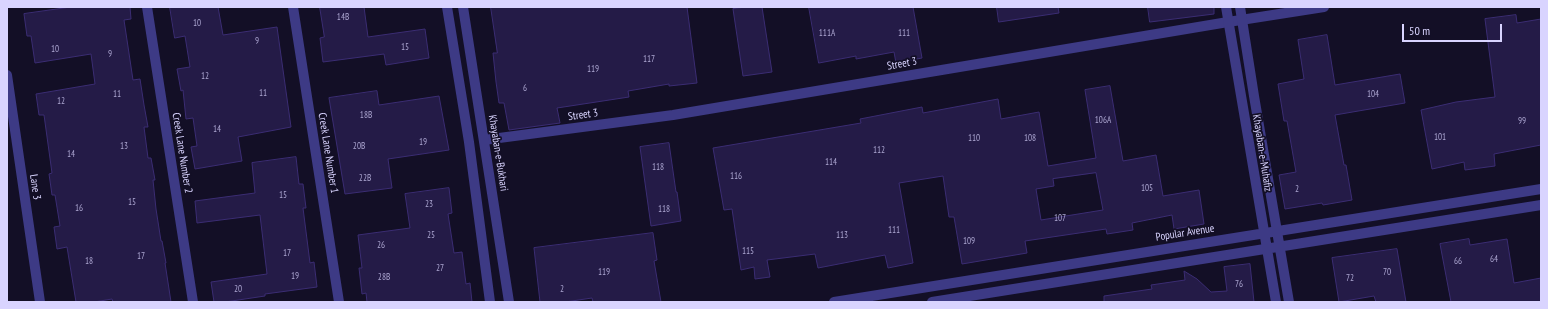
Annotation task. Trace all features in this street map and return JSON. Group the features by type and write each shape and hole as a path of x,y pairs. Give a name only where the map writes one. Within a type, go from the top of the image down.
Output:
{"street":[{"name":"Creek Lane Number 2","path":"147,7 193,302"},
{"name":"Creek Lane Number 1","path":"293,7 339,302"},
{"path":"447,7 468,142 490,302"},
{"name":"Khayaban-e-Bukhari","path":"463,7 509,302"},
{"name":"Khayaban-e-Muhafiz","path":"1226,7 1263,233 1276,302"},
{"name":"Khayaban-e-Muhafiz","path":"1240,7 1289,302"},
{"name":"Street 3","path":"484,140 673,115 1324,7"},
{"name":"Lane 3","path":"7,75 40,302"},
{"name":"Popular Avenue","path":"834,302 1541,189"},
{"path":"932,302 1541,204"}],"building":[{"path":"71,7 130,7 131,19 124,20 133,80 140,79 148,127 144,127 148,158 151,158 155,180 153,180 156,209 166,263 171,302 113,302 112,299 94,302 76,302 67,247 57,249 54,227 60,226 55,195 52,195 49,174 52,173 44,115 39,115 36,94 95,84 91,54 35,63 31,36 27,36 24,14"},
{"path":"170,7 218,7 223,35 277,27 291,127 238,137 242,161 195,169 191,147 197,146 193,118 186,119 183,90 181,91 177,69 190,67 185,36 175,38"},
{"path":"320,7 364,7 368,37 425,29 429,58 386,65 384,54 323,62 320,38 324,37"},
{"path":"491,7 687,7 697,83 669,86 669,84 628,91 629,97 557,108 560,123 509,130 504,103 499,103 493,53 497,53"},
{"path":"762,7 772,72 743,76 733,9"},
{"path":"809,7 913,7 922,58 896,63 894,52 856,59 856,56 819,63"},
{"path":"997,7 1058,7 1059,13 999,22"},
{"path":"1148,7 1214,7 1214,14 1150,22"},
{"path":"1516,15 1517,23 1541,19 1541,145 1494,154 1495,166 1465,170 1464,162 1432,169 1421,110 1456,102 1495,97 1485,19"},
{"path":"1327,35 1335,85 1400,74 1405,103 1335,115 1352,200 1285,209 1279,175 1296,172 1287,121 1284,121 1278,84 1304,79 1298,40"},
{"path":"1110,86 1123,161 1156,155 1163,196 1199,190 1204,224 1174,229 1172,215 1132,223 1133,230 1107,234 1106,229 1025,241 1027,253 962,264 954,217 949,217 943,176 899,183 913,263 888,268 885,255 818,268 815,254 767,260 770,277 755,279 754,267 741,270 732,209 724,210 713,148 861,123 860,119 922,107 923,113 998,99 1001,119 1039,112 1048,166 1096,158 1085,90","holes":["1096,173 1103,210 1041,220 1036,189 1054,186 1053,179"]},
{"path":"377,91 379,105 439,96 449,150 388,159 392,188 345,194 329,98"},
{"path":"669,143 681,221 651,226 640,147"},
{"path":"296,157 299,184 303,184 306,208 303,208 310,263 314,262 317,287 265,294 265,296 225,302 214,302 211,282 267,274 260,215 197,223 195,201 255,193 252,163"},
{"path":"449,188 452,213 448,214 454,253 462,252 466,284 470,283 472,302 367,302 366,293 362,294 359,268 362,268 358,235 410,228 405,194"},
{"path":"653,233 657,260 654,261 661,302 593,302 592,298 565,302 540,302 534,248"},
{"path":"1469,239 1470,245 1507,239 1514,283 1541,278 1541,302 1451,302 1440,244"},
{"path":"1397,249 1406,302 1376,302 1374,296 1339,302 1332,258"},
{"path":"1250,264 1254,302 1104,302 1104,296 1152,289 1151,285 1185,280 1184,271 1197,279 1211,292 1227,291 1224,267"}]}
